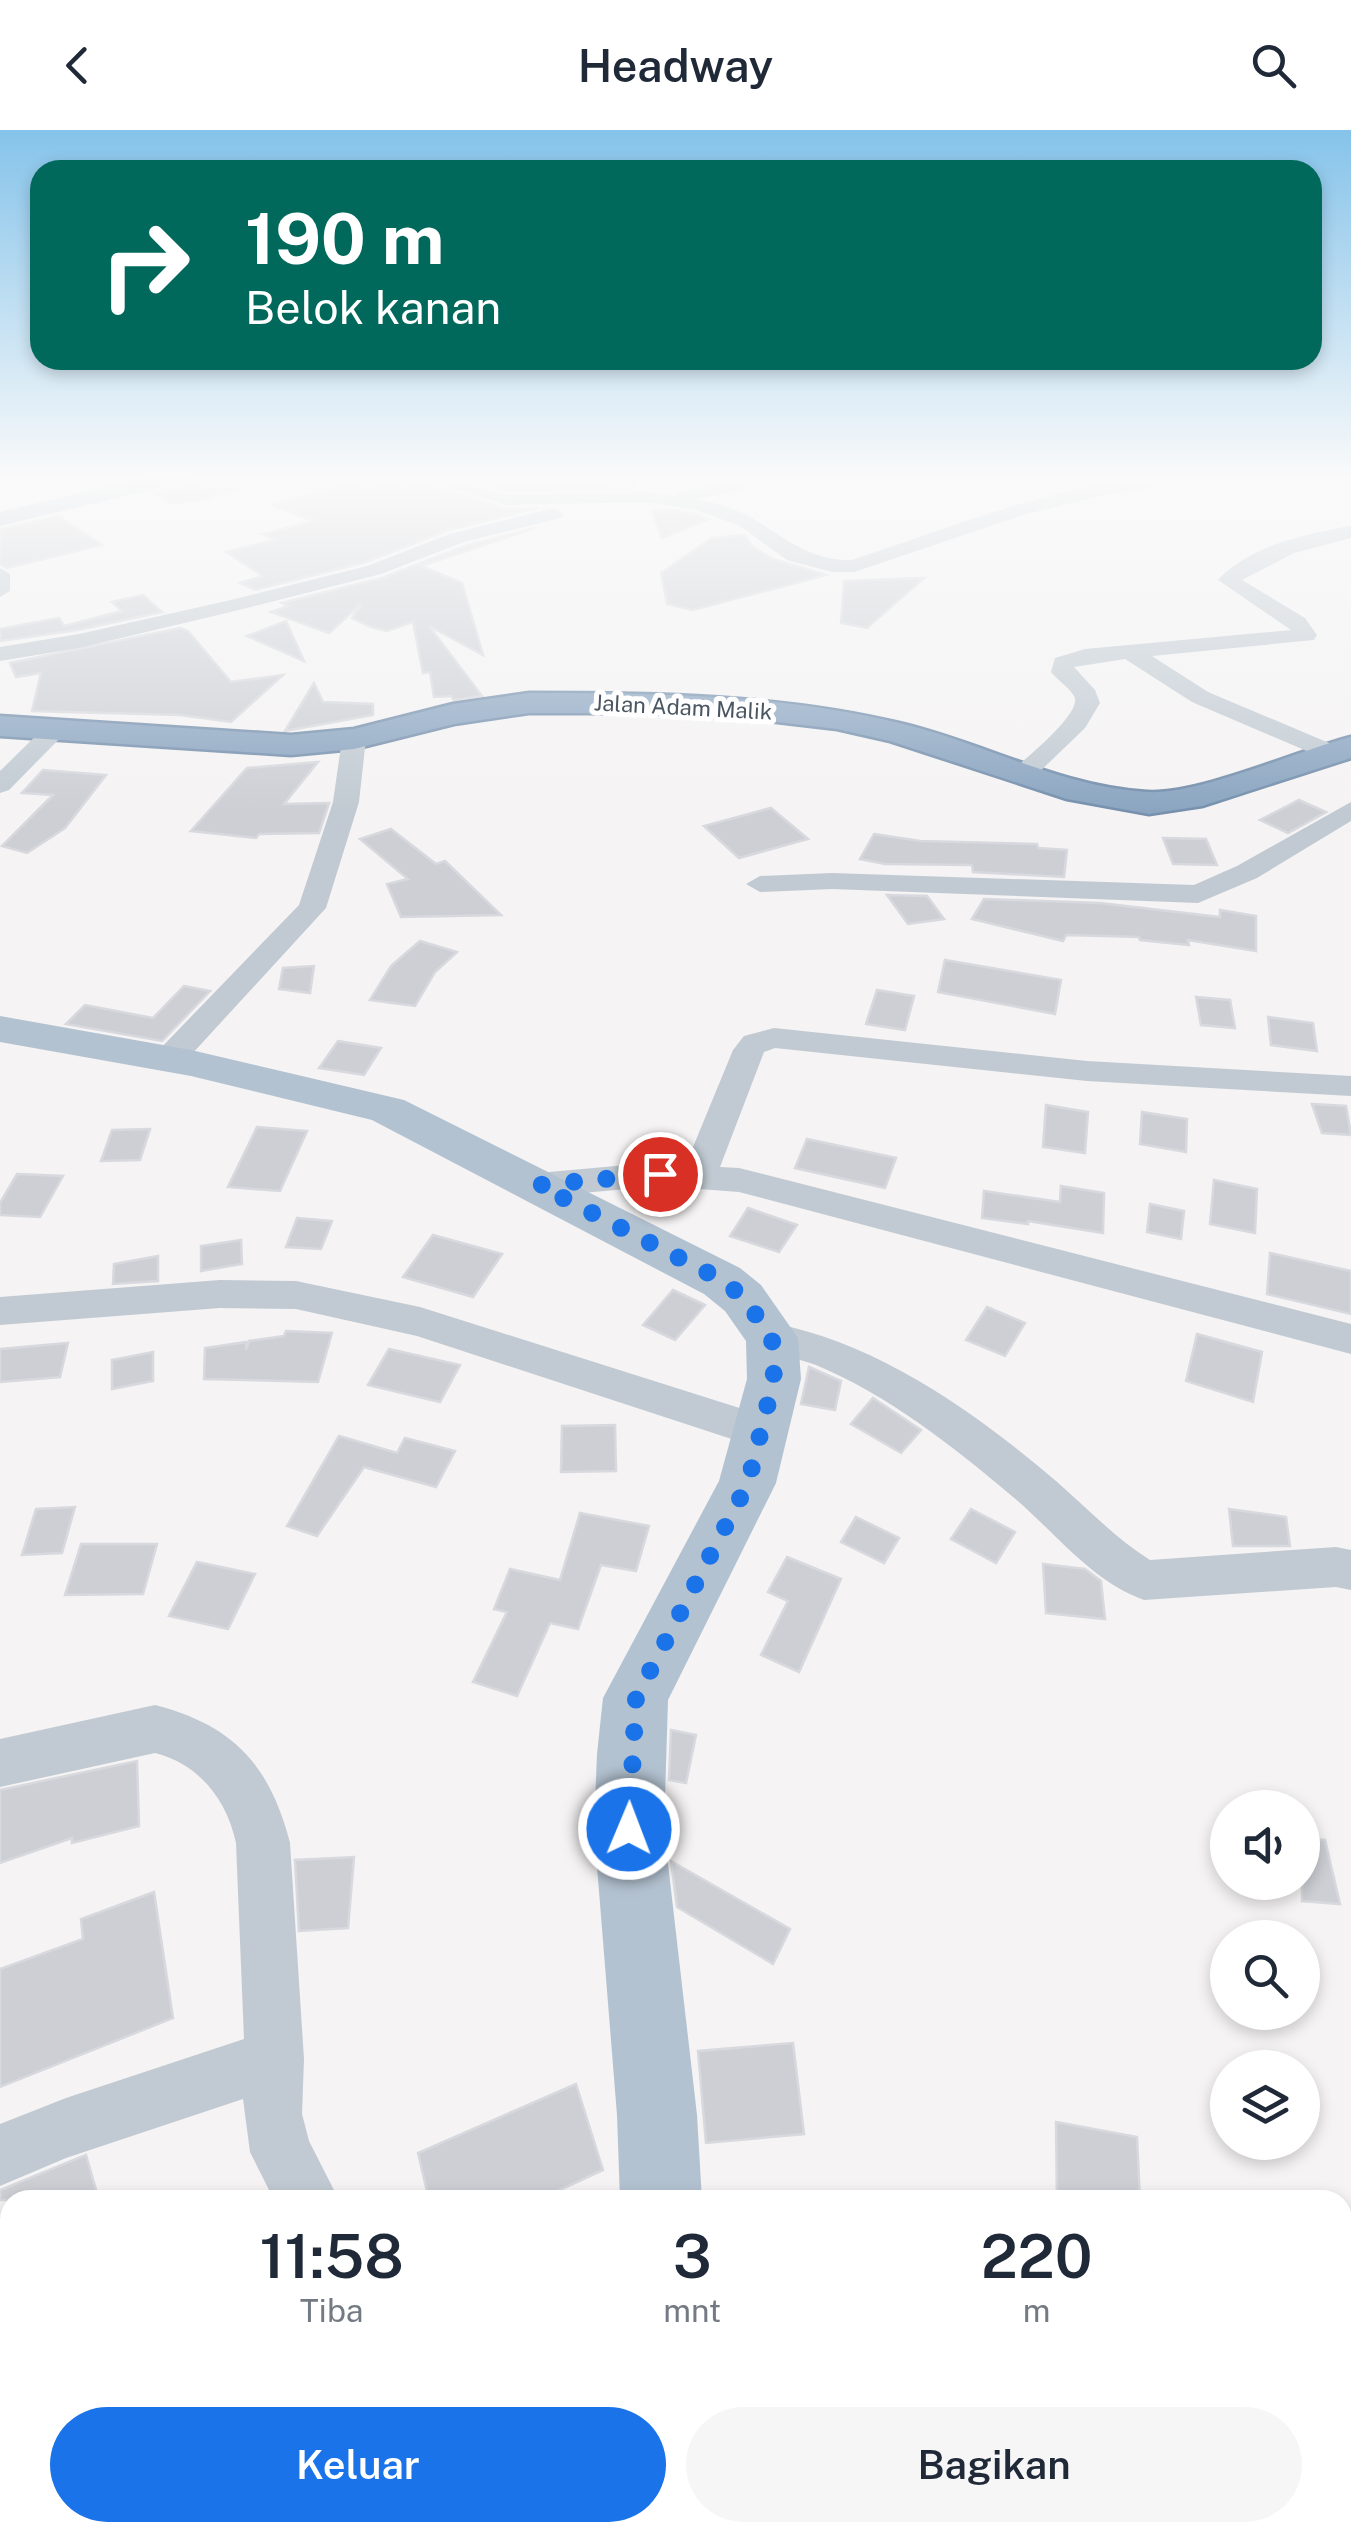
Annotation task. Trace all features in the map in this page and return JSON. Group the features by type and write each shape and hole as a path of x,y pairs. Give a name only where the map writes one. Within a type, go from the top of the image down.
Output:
{"highway":[{"name":"Jalan Adam Malik","path":"0,726 262,744 354,739 493,707 573,701 648,702 837,718 898,733 1078,792 1149,803 1189,798 1341,750"}],"main road":[{"path":"0,1029 336,1094 388,1110 722,1280 744,1298 772,1338 774,1379 748,1483 636,1698 629,1829 657,2115 661,2190"}],"street":[{"path":"0,654 98,637 304,588"},
{"path":"1022,775 1077,722 1088,703 1086,695 1062,672 1063,663 1130,652 1306,635 1297,622 1240,588"},
{"path":"1130,652 1200,697 1341,750"},
{"path":"0,784 58,727"},
{"path":"168,1060 312,908 346,802 354,739"},
{"path":"760,884 832,881 1198,894 1247,872 1351,810"},
{"path":"699,1175 749,1050 762,1040 1086,1071 1351,1086"},
{"path":"538,1185 660,1174 740,1180 1351,1340"},
{"path":"0,1310 220,1294 296,1295 420,1322 759,1430"},
{"path":"772,1338 824,1350 919,1406 1023,1480 1124,1569 1144,1580 1304,1569 1351,1570"},
{"path":"0,1763 156,1730 179,1733 202,1745 242,1787 259,1816 264,1843 274,2059 272,2114 281,2152 302,2190"},
{"path":"0,2155 66,2128 274,2059"}],"building":[{"path":"344,588 463,588 483,655 429,626 482,696 454,700 451,696 434,697 430,672 423,673 413,622 387,631 371,627 352,618 361,604 329,633 271,612 288,606 282,603"},
{"path":"664,588 778,588 693,610 667,604"},
{"path":"844,588 913,588 867,628 841,623"},
{"path":"143,595 162,612 0,641 0,629 59,618 64,626 122,611 112,602"},
{"path":"286,621 304,661 247,636"},
{"path":"180,628 188,631 231,682 283,675 231,722 180,715 32,711 41,673 16,677 10,663"},
{"path":"314,683 323,702 373,704 373,715 285,731"},
{"path":"318,762 284,804 329,803 319,833 259,834 256,838 191,831 247,768"},
{"path":"43,770 106,775 65,828 27,853 2,846 53,795 22,793"},
{"path":"1299,800 1326,812 1288,833 1260,820"},
{"path":"771,808 808,839 739,858 704,826"},
{"path":"391,829 436,864 445,861 501,915 401,917 387,884 408,879 360,839"},
{"path":"874,834 920,841 1037,844 1038,848 1067,850 1064,877 973,872 972,865 885,864 860,859"},
{"path":"1163,838 1206,839 1217,865 1173,864"},
{"path":"887,895 927,896 944,919 908,924"},
{"path":"984,899 1100,903 1220,917 1220,910 1256,916 1256,951 1139,937 1066,935 1063,941 972,919"},
{"path":"420,941 457,952 435,972 415,1006 370,1000 391,966"},
{"path":"945,960 1061,980 1055,1014 938,992"},
{"path":"314,966 310,993 279,989 283,968"},
{"path":"184,986 210,991 162,1041 66,1024 85,1005 153,1018"},
{"path":"877,990 914,996 905,1030 866,1024"},
{"path":"1196,997 1230,1000 1235,1028 1201,1025"},
{"path":"1268,1017 1313,1023 1317,1051 1271,1045"},
{"path":"338,1041 381,1048 364,1075 319,1068"},
{"path":"1312,1104 1346,1106 1351,1135 1322,1133"},
{"path":"1046,1105 1088,1112 1085,1153 1043,1147"},
{"path":"1142,1112 1187,1119 1186,1152 1140,1144"},
{"path":"257,1127 307,1131 280,1191 228,1187"},
{"path":"150,1129 140,1160 101,1161 112,1130"},
{"path":"807,1139 896,1158 885,1188 795,1168"},
{"path":"17,1174 63,1176 40,1217 0,1215 0,1203"},
{"path":"1214,1180 1257,1189 1255,1233 1210,1224"},
{"path":"1061,1186 1104,1193 1103,1233 982,1218 984,1191 1060,1202"},
{"path":"1150,1204 1184,1211 1181,1239 1147,1232"},
{"path":"748,1208 797,1225 779,1252 730,1236"},
{"path":"297,1218 332,1221 321,1249 286,1247"},
{"path":"433,1235 502,1254 473,1297 403,1277"},
{"path":"241,1240 242,1264 201,1271 201,1246"},
{"path":"1270,1253 1351,1271 1351,1314 1267,1294"},
{"path":"158,1256 158,1281 113,1284 114,1264"},
{"path":"673,1290 705,1305 675,1340 643,1325"},
{"path":"987,1307 1025,1323 1005,1356 966,1340"},
{"path":"286,1331 332,1333 318,1382 204,1379 205,1348 246,1342 246,1350 249,1341 284,1336"},
{"path":"1197,1334 1262,1352 1253,1402 1186,1381"},
{"path":"68,1343 60,1377 0,1382 0,1349"},
{"path":"389,1349 460,1365 440,1402 368,1385"},
{"path":"153,1352 153,1381 112,1389 112,1360"},
{"path":"809,1367 841,1381 835,1410 801,1404"},
{"path":"873,1398 921,1430 901,1453 851,1424"},
{"path":"615,1425 616,1471 561,1472 562,1426"},
{"path":"339,1436 397,1453 405,1438 455,1451 436,1487 364,1467 317,1536 287,1526"},
{"path":"75,1507 62,1553 22,1555 36,1509"},
{"path":"971,1509 1015,1532 996,1563 951,1539"},
{"path":"1229,1509 1286,1517 1290,1546 1233,1546"},
{"path":"580,1513 649,1526 636,1571 601,1565 578,1629 550,1623 517,1696 473,1682 507,1612 494,1609 510,1569 560,1580"},
{"path":"856,1517 899,1538 884,1563 841,1542"},
{"path":"81,1544 157,1544 143,1594 65,1595"},
{"path":"787,1557 841,1579 799,1672 761,1655 788,1601 768,1592"},
{"path":"197,1562 255,1574 228,1629 169,1616"},
{"path":"1043,1564 1085,1569 1101,1581 1105,1619 1046,1613"},
{"path":"671,1730 696,1735 686,1783 669,1780"},
{"path":"137,1761 139,1826 72,1843 72,1838 0,1863 0,1790"},
{"path":"1320,1840 1325,1840 1340,1904 1302,1901 1320,1900"},
{"path":"354,1857 348,1928 299,1931 295,1860"},
{"path":"671,1861 790,1929 773,1964 677,1907"},
{"path":"154,1892 173,2018 0,2087 0,1969 83,1939 81,1919"},
{"path":"793,2043 804,2134 706,2143 698,2051"},
{"path":"576,2084 603,2170 560,2190 427,2190 418,2153"},
{"path":"1056,2122 1137,2137 1140,2190 1057,2190"},
{"path":"86,2155 96,2190 0,2190"}],"route":[{"path":"629,1829 630,1754 636,1698 748,1483 774,1379 772,1338 744,1298 722,1280 538,1185 660,1174"}]}
